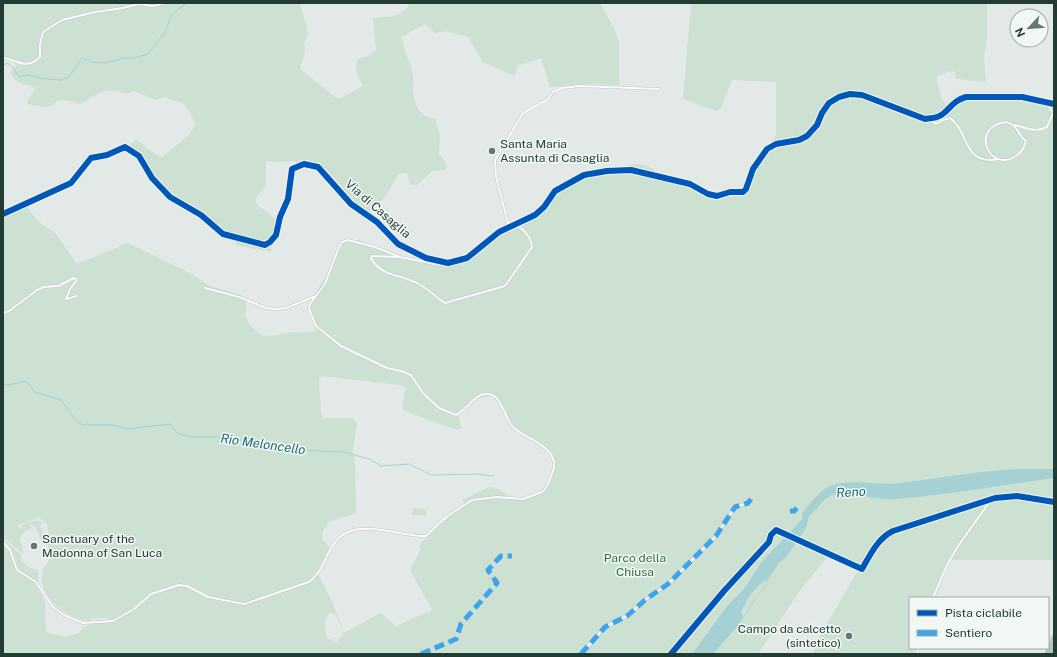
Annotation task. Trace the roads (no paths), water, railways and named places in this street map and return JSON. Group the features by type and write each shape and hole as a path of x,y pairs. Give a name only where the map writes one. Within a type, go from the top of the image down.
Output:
{"highway":[{"path":"1047,654 1054,637"},
{"path":"1052,654 1054,649"}],"street":[{"path":"3,58 17,63 36,61 40,57 40,44 43,32 62,20 138,4 153,6 165,3"},
{"path":"509,228 496,177 496,160 523,113 547,100 553,92 562,88 579,86 659,89"},
{"name":"Via di Casaglia","path":"3,214 71,183 91,158 107,155 125,147 139,156 152,178 170,197 201,215 223,234 256,244 265,245 276,235 280,217 288,199 292,169 299,165 310,164 318,167 351,204 377,222 398,244 426,258 444,262 467,258 487,240 536,215 544,207 555,191 563,185 584,175 607,171 631,170 645,172 690,184 708,194 717,196 730,192 743,192 746,189 753,169 767,148 776,144 799,140 807,136 817,125 822,113 829,103 850,94 862,95 914,115 929,119"},
{"path":"929,119 936,118 944,114 958,99 966,97 1022,96 1054,104"},
{"path":"1000,159 990,153 987,148 986,136 989,130 999,123 1012,124 1036,132 1041,130 1047,127 1053,112 1046,103"},
{"path":"929,119 936,124 950,118 956,122 965,143 972,152 986,160 1012,158 1022,150 1026,141 1017,127 1012,124"},
{"path":"444,262 440,265 400,257 372,256 371,258 372,262 386,272 418,283 445,303 450,302 506,285 532,247 528,234 508,222"},
{"path":"502,231 508,222"},
{"path":"3,542 10,550 20,573 36,582 53,607 64,615 83,623 108,622 134,609 154,593 183,585 208,597 248,604 309,582 315,577 337,539 350,532 370,529 428,535 446,517 472,500 497,497 523,499 542,492 554,468 552,455 545,448 513,427 500,403 493,395 486,394 480,396 460,413 452,414 439,408 430,400 411,375 387,368 341,346 316,326 309,310 325,284 339,247 345,241 348,240 376,247 400,257"},
{"path":"3,313 37,290 44,287 58,286 74,278 77,280 70,289 66,299 77,296"},
{"path":"205,288 239,297 266,308 276,309 286,308 317,296"},
{"path":"581,654 605,627 627,616 645,600 668,584 716,536 735,507 748,503 751,499"},
{"path":"933,597 947,565 958,546 991,500"}],"water":[{"name":"Reno","path":"1054,469 1054,478 936,495 889,500 865,501 890,499 872,498 862,495 835,494 825,499 809,517 806,528 786,557 805,541 779,563 768,579 752,593 741,612 743,617 736,628 713,654 692,654 728,605 744,589 760,564 803,518 802,514 827,487 856,482 891,484 990,471"}],"waterway":[{"path":"3,66 7,63 13,67 19,77 28,75 45,79 61,80 69,77 82,58 91,62 105,63 125,58 135,58 148,54 166,31 171,15 187,3"},
{"name":"Rio Meloncello","path":"3,384 8,385 26,381 35,392 61,400 78,423 84,425 113,425 127,429 170,424 177,433 191,437 226,437 299,450 343,452 370,459 381,466 409,464 431,475 476,474 494,476"}],"place":[{"name":"Santa Maria Assunta di Casaglia","path":"492,151"},
{"name":"Sanctuary of the Madonna of San Luca","path":"34,546"},
{"name":"Campo da calcetto (sintetico)","path":"849,636"}],"park label":[{"name":"Parco della Chiusa","path":"635,565"}]}
